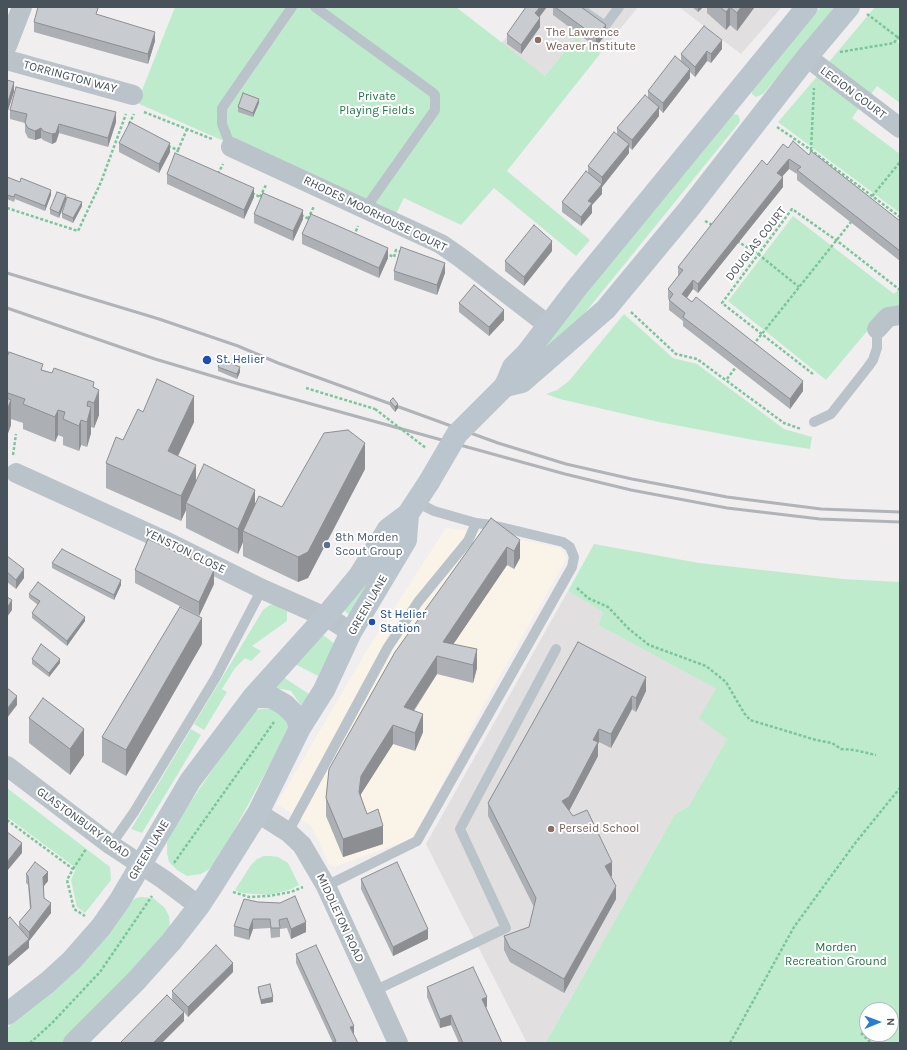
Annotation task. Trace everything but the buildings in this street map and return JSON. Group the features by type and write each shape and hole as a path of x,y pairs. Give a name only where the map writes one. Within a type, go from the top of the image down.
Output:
{"main road":[{"path":"412,508 456,434 505,386 513,367 527,352 581,283 807,7"},
{"path":"505,386 522,382 606,309 688,210 807,57 857,9"},
{"path":"734,95 760,116"},
{"name":"GREEN LANE","path":"7,1014 67,965 101,927 120,900 190,781 253,698 325,617 359,576 388,529 412,508"},
{"name":"GREEN LANE","path":"74,1043 136,981 171,942 214,884 258,813 300,728 324,690 351,632 406,540 412,508"},
{"path":"253,698 271,697 286,705 296,716 300,728"}],"street":[{"path":"7,46 22,7"},
{"name":"LEGION COURT","path":"807,57 900,128"},
{"name":"TORRINGTON WAY","path":"7,60 135,102"},
{"name":"RHODES MOORHOUSE COURT","path":"231,147 366,209 446,248 548,325"},
{"path":"877,329 888,317 900,316"},
{"name":"YENSTON CLOSE","path":"16,474 161,539 262,589 325,617 351,632"},
{"name":"GLASTONBURY ROAD","path":"7,766 111,845 199,906"},
{"name":"MIDDLETON ROAD","path":"258,813 288,832 302,846 324,882 398,1043"}],"lane":[{"path":"231,147 222,124 222,108 292,7"},
{"path":"315,7 435,95 435,110 366,209"},
{"path":"578,7 605,26 619,7"},
{"path":"814,422 831,414 868,367 877,348 877,329"},
{"path":"324,882 417,841 572,567 574,557 570,547 563,542 492,525 476,523 434,511 412,508"},
{"path":"288,832 388,647 418,602 468,541 476,523"},
{"path":"111,845 134,812 216,677 262,589"},
{"path":"374,991 506,928 460,829 556,648"}],"path":[{"path":"857,9 899,38"},
{"path":"811,150 814,87 807,57 894,43 899,38 900,34"},
{"path":"135,102 187,129 231,147"},
{"path":"128,126 135,102"},
{"path":"7,208 78,231 101,182 135,102"},
{"path":"760,116 811,150 900,217"},
{"path":"175,158 187,129"},
{"path":"164,143 178,150"},
{"path":"866,204 900,162"},
{"path":"245,191 267,200"},
{"name":"DOUGLAS COURT","path":"813,374 722,303 792,209 836,240 900,290"},
{"path":"294,212 314,221"},
{"path":"750,349 851,222"},
{"path":"733,238 758,254 799,287"},
{"path":"380,251 394,257 396,250 408,254"},
{"path":"616,298 676,354 697,359 727,379 784,423 805,430 814,422"},
{"path":"727,379 736,367"},
{"path":"306,388 375,409 441,460"},
{"path":"564,581 575,587 588,598 608,607 629,629 649,646 706,666 726,682 744,713 750,720 816,740 832,743 841,749 854,750 876,755"},
{"path":"730,1043 794,927 856,842 900,788"},
{"path":"7,820 73,869 67,880 74,909 101,927"},
{"path":"214,884 240,895 249,897 270,896 291,892 324,882"}],"shaded area":[{"name":"The Lawrence Weaver Institute","path":"530,7 638,7 600,54 576,37 545,76 501,44"},
{"path":"679,7 782,7 741,54"},
{"path":"446,528 494,534 560,548 567,558 488,697 414,838 334,867 328,863 311,826 277,804 367,650"},
{"name":"Perseid School","path":"568,591 603,612 598,625 716,689 727,739 688,807 675,814 546,1042 547,1043 527,1043 426,844"}],"green space":[{"name":"Private Playing Fields","path":"175,7 456,7 545,76 576,37 600,54 507,171 590,240 576,256 494,188 461,225 404,198 395,216 137,103"},
{"path":"821,7 838,7 763,94 756,97 752,94 751,90 754,84"},
{"path":"875,7 900,7 900,38 897,42 900,44 900,103 877,86 868,98 828,63"},
{"path":"820,73 862,104 852,118 900,154 900,213 778,122"},
{"path":"728,115 738,115 740,119 739,123 567,335 522,375"},
{"path":"793,216 894,294 900,288 900,309 884,311 826,380 728,301"},
{"path":"624,314 673,358 697,364 784,429 812,437 810,449 659,422 560,399 546,394 557,390 569,381"},
{"path":"389,542 351,616 342,609"},
{"name":"Morden Recreation Ground","path":"594,544 699,563 843,579 900,582 900,1043 546,1042 675,814 688,807 727,739 699,718 716,689 598,625 603,612 568,591"},
{"path":"277,604 287,610 287,621 252,646 261,651 251,661 245,658 235,668 222,689 227,692 204,730 194,724 263,610 270,605"},
{"path":"323,635 335,644 318,676 295,664"},
{"path":"283,677 309,694 302,707 291,691 272,689"},
{"path":"271,708 285,714 289,729 217,862 201,874 187,876 177,870 169,862 167,843 173,827 251,714 259,709"},
{"path":"191,729 201,735 173,782 142,833 131,829"},
{"path":"7,788 110,867 111,880 85,913 77,907 71,880 76,868 7,817"},
{"path":"264,856 278,857 288,863 299,885 289,890 269,895 241,893 235,890 251,865 257,859"},
{"path":"136,898 153,898 165,908 169,916 170,927 166,935 64,1043 7,1043 7,1028 91,952 129,903"}],"railway":[{"path":"7,273 159,319 238,346 278,363 498,443 566,464 632,479 727,497 821,509 900,512"},
{"path":"7,308 155,359 239,384 565,474 631,490 727,508 820,519 900,522"}],"place":[{"name":"The Lawrence Weaver Institute","path":"538,40"},
{"name":"St. Helier","path":"207,360"},
{"name":"8th Morden Scout Group","path":"327,545"},
{"name":"St Helier Station","path":"372,622"},
{"name":"Perseid School","path":"551,829"}]}
